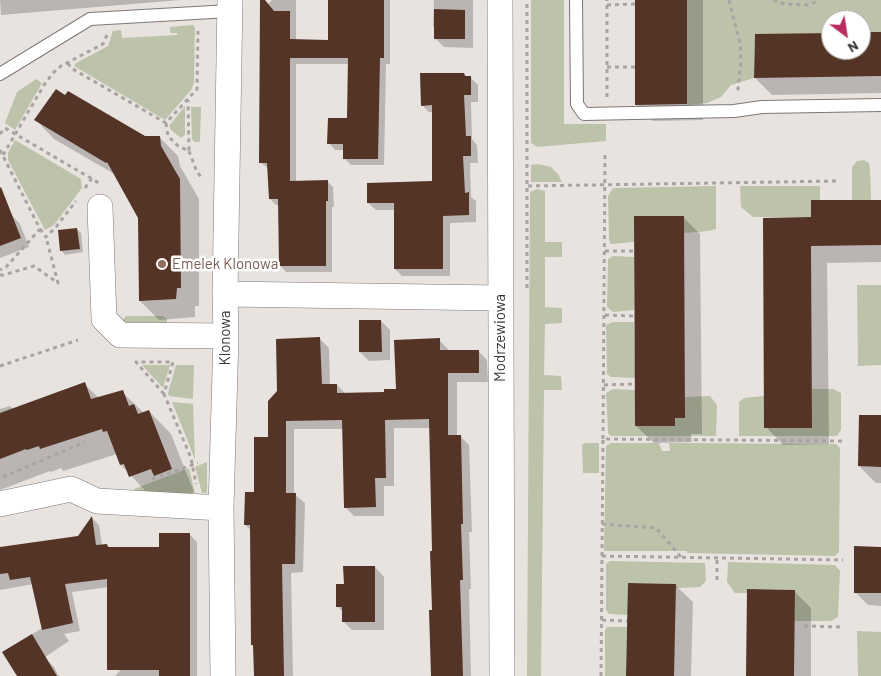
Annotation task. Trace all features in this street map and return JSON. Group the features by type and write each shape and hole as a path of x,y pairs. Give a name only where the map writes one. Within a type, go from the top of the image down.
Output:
{"street":[{"name":"Modrzewiowa","path":"500,0 502,676"},
{"name":"Klonowa","path":"223,676 221,508 226,336 225,294 230,5"},
{"path":"87,199 104,319 120,335 226,336"},
{"path":"225,294 500,298"},
{"path":"0,504 71,489 97,501 221,508"}],"lane":[{"path":"576,0 576,104 584,114 734,111 762,108 881,105"},
{"path":"0,74 90,19 230,5"}],"path":[{"path":"527,0 528,155"},
{"path":"607,0 607,114"},
{"path":"729,0 740,43 741,61 738,89 748,96"},
{"path":"773,0 785,4 809,5 819,0"},
{"path":"607,5 635,4"},
{"path":"166,123 198,89 198,22"},
{"path":"3,155 53,73 103,44 110,28"},
{"path":"68,63 71,68 166,123"},
{"path":"607,67 635,68"},
{"path":"166,123 168,136 178,146 189,151 188,99"},
{"path":"0,150 40,229 46,237 58,283 34,266 0,275"},
{"path":"601,676 602,439 605,315 604,153"},
{"path":"46,237 87,199 92,178"},
{"path":"528,186 838,181"},
{"path":"0,270 6,268 40,229"},
{"path":"605,251 634,251"},
{"path":"605,315 634,316"},
{"path":"0,366 78,340"},
{"path":"164,394 173,362 136,362 164,394 191,458 191,465"},
{"path":"604,385 635,384"},
{"path":"602,439 845,441"},
{"path":"0,479 85,442"},
{"path":"602,524 656,528 682,557"},
{"path":"602,556 843,560"},
{"path":"717,558 717,580"},
{"path":"602,620 627,621"},
{"path":"804,626 842,627"}],"green space":[{"path":"531,0 564,0 564,124 606,124 606,141 537,147 531,143"},
{"path":"687,0 881,0 881,32 871,32 871,10 821,10 821,33 755,35 754,78 731,85 721,97 707,103 687,105"},
{"path":"193,25 195,28 194,83 191,90 165,120 74,66 76,63 108,46 113,31 121,30 122,38 177,35 177,33 170,33 170,27"},
{"path":"36,79 42,83 15,130 5,123 17,92"},
{"path":"185,106 185,135 181,138 169,126"},
{"path":"191,107 201,107 200,142 194,142 192,139"},
{"path":"15,140 81,179 82,188 54,225 45,230 8,160 8,153"},
{"path":"864,160 869,163 871,200 852,200 852,167 857,161"},
{"path":"538,164 551,167 558,174 562,182 531,182 531,165"},
{"path":"716,186 716,229 684,233 683,216 634,216 634,242 611,244 609,240 608,196 613,188"},
{"path":"740,186 820,186 820,200 811,201 811,217 753,217 741,207"},
{"path":"537,189 545,191 545,242 562,242 562,257 545,257 545,307 562,308 562,323 545,324 544,375 561,376 562,390 544,390 541,676 527,676 530,192"},
{"path":"613,256 634,257 634,310 613,312 607,307 608,259"},
{"path":"857,285 881,285 881,365 858,366"},
{"path":"126,316 163,316 167,319 167,325 127,323 122,321"},
{"path":"613,322 634,322 635,378 611,377 607,374 606,325"},
{"path":"142,365 170,365 163,388"},
{"path":"176,365 194,365 193,399 169,396 168,393"},
{"path":"613,389 635,390 636,426 675,426 675,418 685,418 685,397 710,396 717,405 716,436 611,436 608,433 606,393"},
{"path":"812,389 833,389 841,393 841,430 837,436 739,436 739,402 744,398 764,396 812,428"},
{"path":"172,402 193,404 195,460 185,434"},
{"path":"585,443 599,443 599,473 583,473 582,445"},
{"path":"611,443 659,443 662,451 670,451 669,443 836,444 840,448 839,552 835,556 687,553 687,551 604,551 606,446"},
{"path":"207,462 207,493 202,493 195,467"},
{"path":"189,468 195,493 134,493 134,489"},
{"path":"610,561 705,563 706,581 700,587 676,588 676,584 628,583 628,615 609,614 606,610 606,564"},
{"path":"728,562 835,565 840,571 838,617 831,621 795,621 794,590 747,589 747,593 735,593 727,582"},
{"path":"607,627 627,627 626,676 605,676 605,630"},
{"path":"857,631 881,632 881,676 858,676"}],"building":[{"path":"260,0 265,0 274,11 290,11 290,39 328,40 328,0 384,0 384,58 380,58 378,159 343,159 343,144 327,144 328,118 347,118 348,58 290,58 290,181 328,180 328,201 326,201 326,266 279,266 278,199 269,199 267,163 259,163"},
{"path":"635,0 687,0 687,104 635,105"},
{"path":"434,9 465,10 465,39 434,39"},
{"path":"871,32 881,32 881,76 754,78 755,34 821,33 821,60 871,60"},
{"path":"420,73 464,73 465,76 471,76 471,95 464,95 466,136 471,136 471,156 463,156 465,193 469,192 469,215 443,216 443,269 394,269 394,203 367,203 367,183 432,181 432,105 421,106"},
{"path":"56,89 65,95 68,91 145,136 160,136 161,146 180,179 181,288 177,288 176,299 139,301 138,218 107,162 34,120"},
{"path":"0,188 21,238 0,246"},
{"path":"811,200 881,200 881,245 811,246 812,428 764,428 763,218 811,217"},
{"path":"634,216 684,216 685,418 675,418 675,426 635,426"},
{"path":"77,228 80,249 60,251 58,230"},
{"path":"359,320 381,320 382,352 359,352"},
{"path":"320,337 322,384 337,384 337,393 384,392 384,389 396,389 394,340 440,338 440,350 479,350 479,373 448,373 448,435 461,435 463,580 460,580 463,676 431,676 429,610 432,610 430,551 432,551 429,419 385,420 386,478 375,478 376,507 344,508 342,420 286,421 286,493 296,493 295,564 282,564 284,676 254,676 253,645 251,645 250,525 244,525 245,492 254,492 254,437 268,437 268,401 277,391 276,339"},
{"path":"85,382 91,399 123,390 129,406 134,404 138,414 149,410 172,469 154,476 151,469 129,477 124,464 120,465 107,431 103,432 102,429 40,449 39,446 26,449 0,459 0,413"},
{"path":"859,415 881,415 881,467 858,466"},
{"path":"92,516 96,545 107,544 108,547 159,547 159,533 190,533 190,676 159,676 159,670 107,670 107,579 65,584 73,623 42,630 30,577 10,580 8,573 0,574 0,547 78,536"},
{"path":"854,546 881,547 881,593 854,593"},
{"path":"343,566 375,566 375,622 342,622 342,607 336,607 336,584 344,584"},
{"path":"628,583 676,584 674,676 626,676"},
{"path":"747,589 795,590 794,676 746,676"},
{"path":"32,634 57,676 17,676 2,652"}],"place":[{"name":"Emelek Klonowa","path":"162,264"}]}
